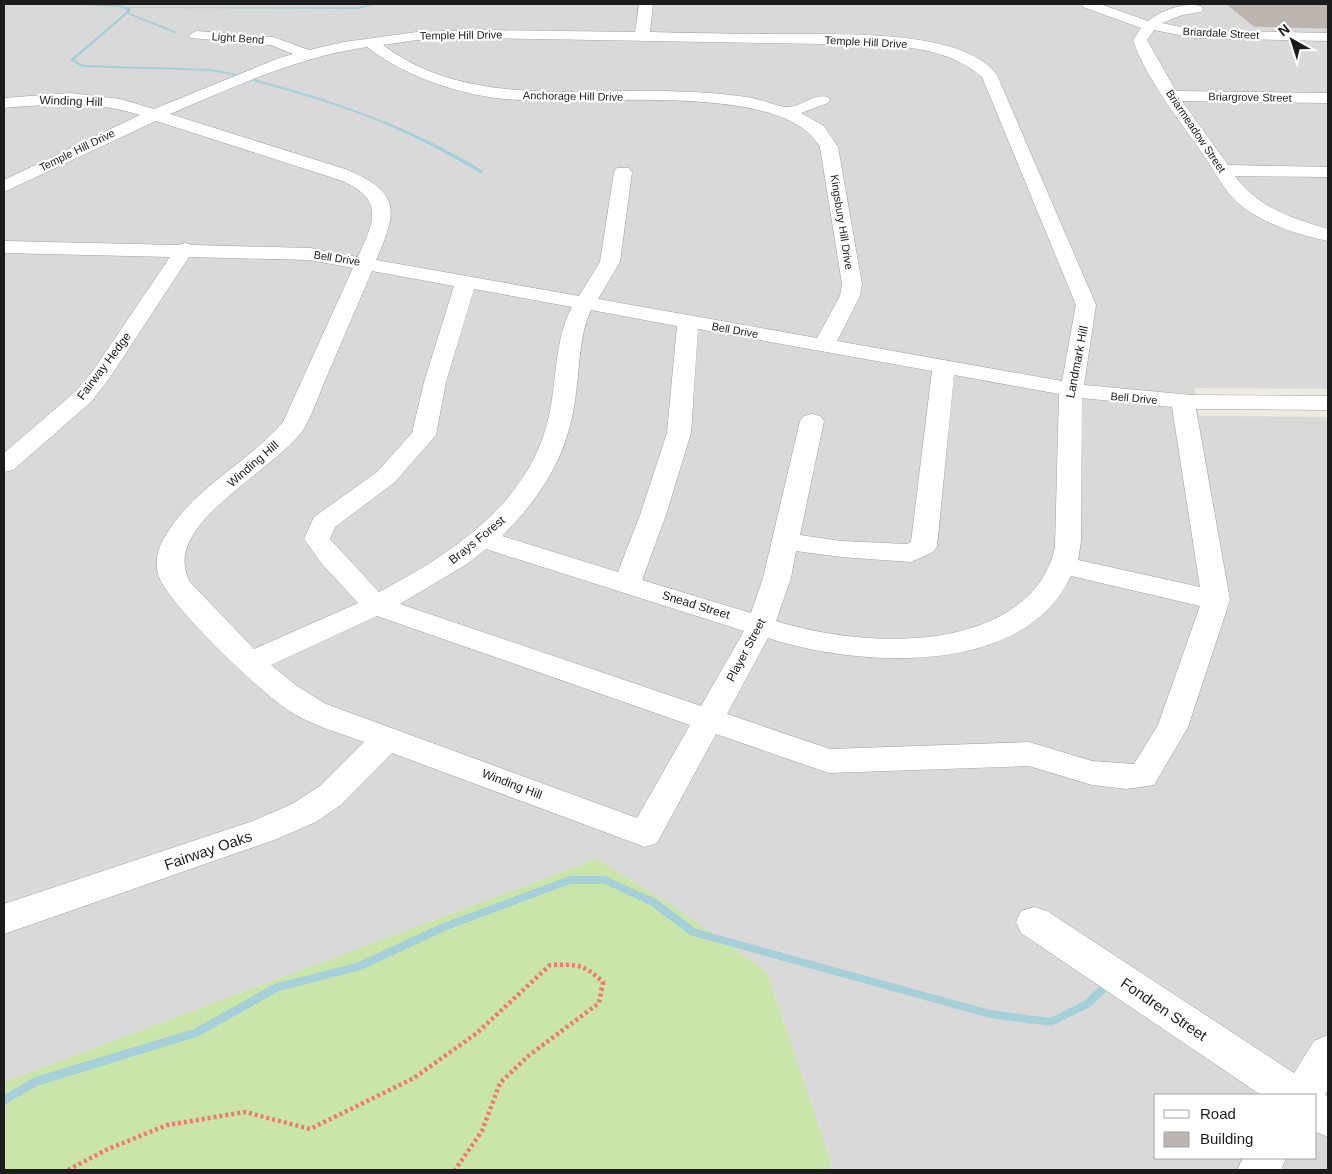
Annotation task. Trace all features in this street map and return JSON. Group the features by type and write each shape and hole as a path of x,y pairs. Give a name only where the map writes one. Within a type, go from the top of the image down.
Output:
{"street":[{"path":"642,36 646,4"},
{"name":"Briardale Street","path":"1088,4 1152,26 1219,35 1328,36"},
{"name":"Briarmeadow Street","path":"1196,9 1170,13 1152,26 1143,33 1140,40 1143,49 1171,96 1239,194 1251,204 1288,223 1328,234"},
{"name":"Temple Hill Drive","path":"4,187 112,133 254,72 308,55 369,42 451,34 642,36 869,40 917,45 947,52"},
{"name":"Light Bend","path":"196,35 265,39 285,44 308,55"},
{"name":"Anchorage Hill Drive","path":"369,42 389,57 461,85 491,92 522,95 719,100 770,107 788,113"},
{"path":"947,52 972,42"},
{"name":"Landmark Hill","path":"914,647 959,642 996,631 1028,613 1051,591 1064,565 1067,554 1071,389 1085,323 1086,305 989,75 972,62 947,52"},
{"name":"Briargrove Street","path":"1171,96 1328,98"},
{"name":"Winding Hill","path":"4,103 45,99 102,101 339,173 364,185 380,201 384,213 381,227 294,425 279,443 192,515 172,547 171,572 182,593 272,685 295,701 315,712 645,834"},
{"path":"788,113 822,100"},
{"name":"Kingsbury Hill Drive","path":"788,113 816,129 829,147 852,284 850,296 824,345"},
{"path":"1223,170 1328,172"},
{"name":"Brays Forest","path":"250,662 378,606 436,572 482,539 516,507 548,459 560,425 574,327 584,302 610,264 623,172"},
{"path":"143,249 156,232"},
{"name":"Bell Drive","path":"4,247 186,249 310,254 466,280 944,368 1140,400 1328,404"},
{"name":"Fairway Hedge","path":"4,465 83,397 100,376 186,249"},
{"path":"466,280 435,382 424,435 386,477 323,523 317,539 331,558 378,606 829,761 1029,754 1092,772 1127,777 1143,776 1173,727 1216,600 1196,471 1182,402"},
{"path":"627,583 654,515 679,433 688,322"},
{"path":"785,540 841,549 911,553 924,546 944,368"},
{"name":"Player Street","path":"645,834 761,625 777,578 812,421"},
{"name":"Snead Street","path":"482,539 786,634 834,644 884,648 914,647"},
{"path":"1064,565 1216,600"},
{"name":"Fairway Oaks","path":"4,919 265,830 304,813 331,795 388,738"},
{"name":"Fondren Street","path":"1034,922 1292,1094"},
{"path":"1303,1094 1328,1053"},
{"path":"1317,1111 1328,1118"},
{"path":"1258,1170 1265,1159"}],"path":[{"path":"68,1170 106,1150 166,1126 245,1112 310,1129 414,1078 477,1033 550,965 576,964 591,971 603,982 599,1002 528,1056 500,1083 482,1131 455,1170"}],"shaded area":[{"path":"4,4 1328,4 1328,389 1194,388 1199,416 1328,417 1328,1170 826,1170 832,1165 767,972 675,907 596,859 4,1082"}],"green space":[{"path":"596,859 675,907 767,972 832,1165 826,1170 4,1170 4,1082"}],"building":[{"path":"1227,4 1328,4 1328,28 1254,26"}],"waterway":[{"path":"81,4 119,6 129,9 127,13"},
{"path":"126,7 358,8 375,4"},
{"path":"127,13 176,32"},
{"path":"127,13 72,60 83,66 212,70 236,75"},
{"path":"254,80 315,97 372,117 427,142 482,172"},
{"path":"4,1100 35,1082 196,1033 277,987 358,967 444,927 570,880 606,880 653,902 693,932 990,1014 1051,1022 1087,1004 1103,989"}]}
